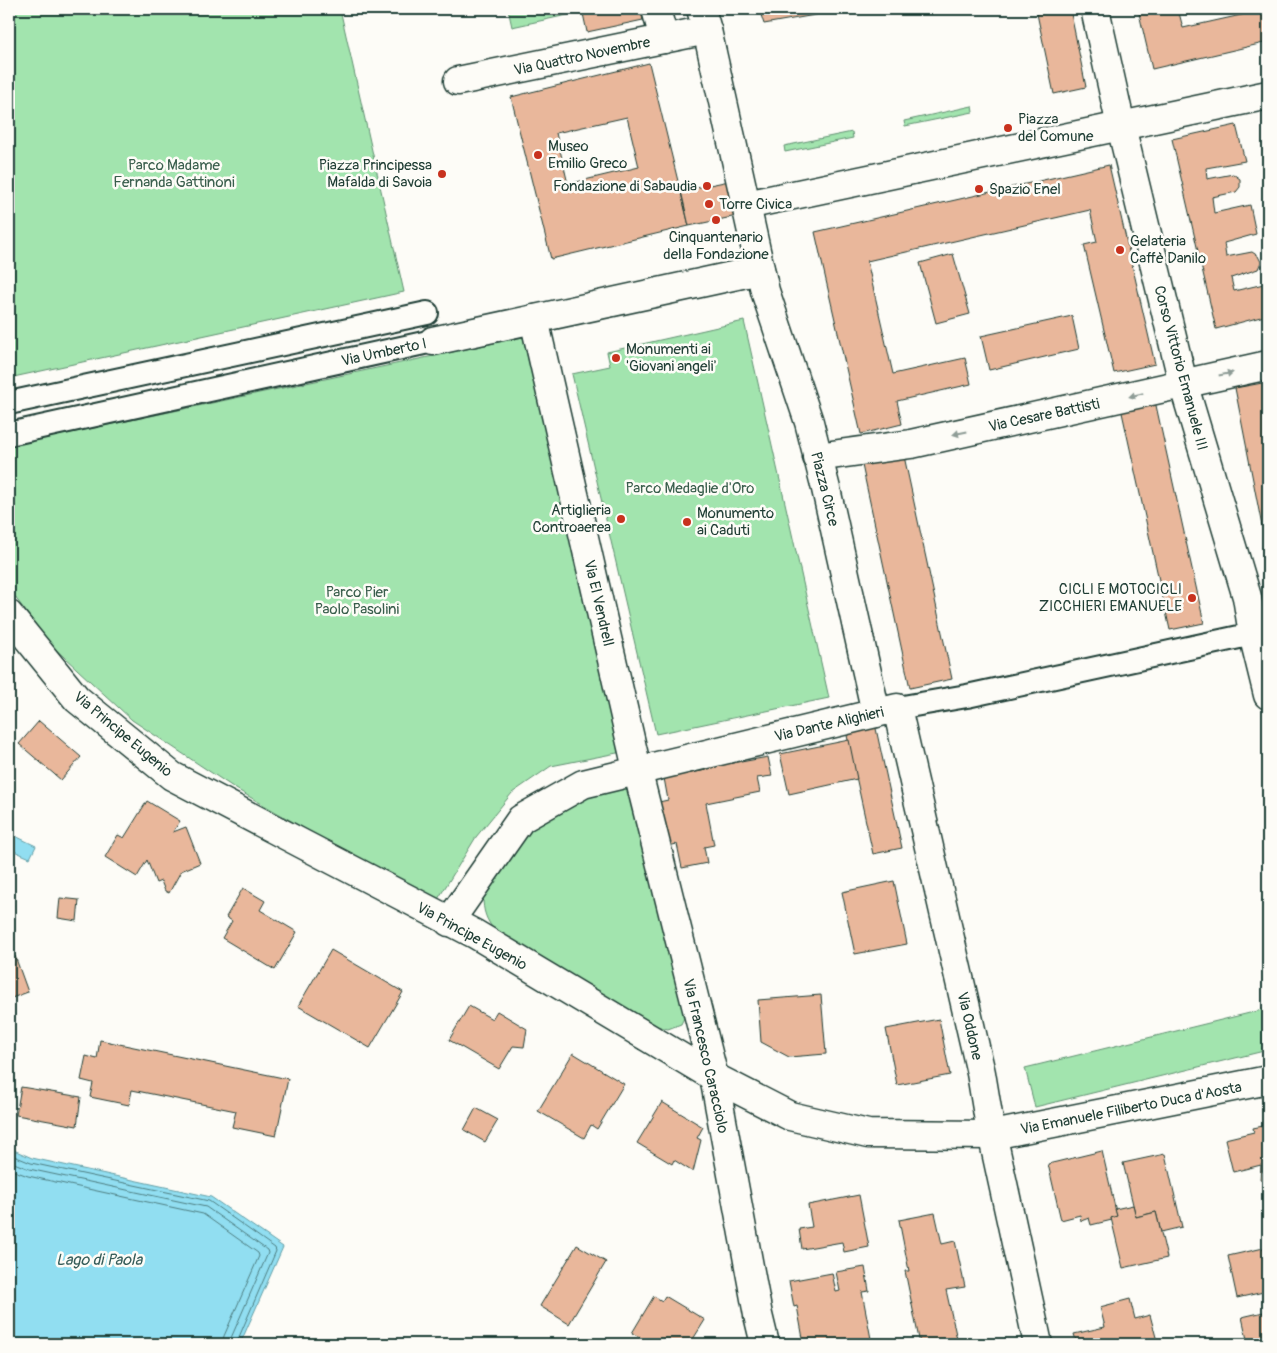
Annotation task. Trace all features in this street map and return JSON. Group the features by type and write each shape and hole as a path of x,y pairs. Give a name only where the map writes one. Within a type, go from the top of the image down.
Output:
{"street":[{"path":"656,9 664,39"},
{"name":"Corso Vittorio Emanuele III","path":"1095,9 1183,383 1247,597 1261,632 1268,695"},
{"path":"704,20 760,270"},
{"name":"Via Quattro Novembre","path":"458,81 664,39 704,20"},
{"path":"746,205 1268,95"},
{"name":"Via Umberto I","path":"9,434 760,270"},
{"name":"Piazza Circe","path":"760,270 765,291 809,422 886,710"},
{"name":"Via Umberto I","path":"9,403 427,313"},
{"name":"Via El Vendrell","path":"534,319 636,769"},
{"name":"Via Cesare Battisti","path":"817,457 911,444 1116,400 1268,364"},
{"name":"Via Principe Eugenio","path":"9,615 76,699 172,776 475,934 714,1077 790,1116 868,1134 993,1135"},
{"name":"Via Dante Alighieri","path":"449,922 521,819 583,784 636,769 886,710 967,696 1261,632"},
{"name":"Via Oddone","path":"886,710 972,1034 1038,1344"},
{"name":"Via Francesco Caracciolo","path":"636,769 714,1077 756,1305 765,1344"},
{"name":"Via Emanuele Filiberto Duca d'Aosta","path":"993,1135 1268,1080"}],"green space":[{"name":"Parco Madame Fernanda Gattinoni","path":"9,9 340,9 404,292 9,378"},
{"path":"508,9 571,9 572,14 512,27"},
{"path":"972,106 973,112 905,126 904,121"},
{"path":"852,132 853,138 785,152 784,146"},
{"name":"Parco Medaglie d'Oro","path":"744,321 829,698 656,734 572,374 610,366 607,352"},
{"name":"Parco Pier Paolo Pasolini","path":"523,337 622,752 551,766 512,793 476,837 435,904 236,789 132,720 50,644 9,589 9,446"},
{"path":"636,785 686,1014 681,1024 668,1029 652,1025 495,931 487,919 484,907 483,897 527,829 584,798"},
{"path":"1266,1009 1268,1018 1268,1050 1035,1107 1025,1068"}],"water":[{"path":"9,833 36,846 30,858 14,851 9,852"},
{"name":"Lago di Paola","path":"9,1148 32,1158 211,1197 283,1247 240,1344 9,1344"}],"building":[{"path":"582,9 640,9 643,20 587,32"},
{"path":"759,9 849,9 764,24"},
{"path":"1036,9 1070,9 1086,87 1054,94"},
{"path":"1138,9 1178,9 1183,28 1268,9 1268,42 1152,69"},
{"path":"649,63 689,226 551,259 511,97","holes":["627,117 639,167 568,184 556,133"]},
{"path":"1236,125 1245,161 1206,168 1207,179 1233,174 1240,179 1240,187 1236,192 1212,197 1214,213 1250,205 1256,234 1224,243 1226,257 1252,252 1258,256 1261,262 1258,269 1231,278 1234,291 1268,283 1268,315 1216,329 1172,139"},
{"path":"1109,165 1155,364 1114,373 1084,245 1097,242 1090,210 867,261 893,374 965,358 971,384 897,401 902,424 861,434 815,232"},
{"name":"Torre Civica","path":"729,181 737,216 689,226 681,191"},
{"path":"953,254 970,314 936,323 920,263"},
{"path":"1072,316 1079,349 989,370 981,336"},
{"path":"1268,382 1268,557 1235,388"},
{"path":"1155,401 1204,623 1170,630 1121,408"},
{"path":"904,456 952,679 910,688 862,465"},
{"path":"39,721 81,757 61,780 19,744"},
{"path":"875,724 902,848 873,854 846,731"},
{"path":"849,740 857,779 789,794 780,754"},
{"path":"740,757 741,762 768,757 772,776 757,778 760,792 706,803 714,845 704,847 707,863 682,868 677,844 668,846 659,802 668,800 664,778 707,770 704,764"},
{"path":"147,801 180,821 173,832 186,827 200,863 181,871 169,893 165,891 161,881 156,883 147,860 137,877 105,857 118,835 124,838"},
{"path":"894,881 907,944 855,954 842,892"},
{"path":"9,883 13,906 9,907"},
{"path":"243,888 265,901 260,910 297,932 275,970 222,938 232,921 226,917"},
{"path":"60,898 79,900 77,921 58,918"},
{"path":"331,950 403,992 370,1048 298,1006"},
{"path":"15,956 28,992 9,999 9,958"},
{"path":"821,995 826,1054 789,1057 761,1042 758,1000"},
{"path":"469,1006 492,1019 497,1011 527,1029 524,1047 513,1046 499,1069 449,1040"},
{"path":"939,1019 950,1075 897,1085 886,1029"},
{"path":"100,1040 288,1079 276,1136 232,1127 236,1111 132,1090 129,1105 90,1097 93,1083 81,1080 86,1056 97,1059"},
{"path":"573,1053 624,1084 597,1129 591,1125 584,1138 538,1111"},
{"path":"21,1087 81,1097 77,1126 16,1115"},
{"path":"662,1102 703,1127 697,1138 701,1140 693,1172 674,1160 672,1164 637,1143"},
{"path":"476,1108 498,1120 485,1142 464,1130"},
{"path":"1268,1125 1268,1181 1260,1180 1261,1165 1233,1172 1225,1139 1254,1132 1253,1128"},
{"path":"1102,1151 1117,1216 1111,1218 1112,1220 1091,1225 1089,1218 1081,1221 1080,1215 1061,1220 1048,1164"},
{"path":"1165,1154 1182,1227 1161,1232 1156,1212 1136,1217 1123,1163"},
{"path":"859,1195 869,1247 844,1252 842,1242 802,1249 799,1229 812,1227 808,1205"},
{"path":"1133,1205 1136,1217 1156,1212 1167,1258 1123,1268 1111,1218 1117,1216 1115,1209"},
{"path":"935,1213 942,1244 955,1241 965,1287 946,1290 957,1339 932,1344 920,1344 905,1271 909,1271 899,1220"},
{"path":"577,1245 606,1262 569,1324 540,1306"},
{"path":"1268,1247 1268,1291 1237,1298 1228,1256"},
{"path":"865,1267 869,1291 862,1292 872,1344 804,1344 797,1306 794,1307 789,1281 832,1273 836,1292 840,1291 836,1272"},
{"path":"654,1296 662,1301 665,1296 705,1320 690,1344 651,1344 632,1333"},
{"path":"1130,1299 1135,1319 1150,1315 1157,1341 1150,1344 1077,1344 1074,1334 1105,1327 1100,1307"},
{"path":"1268,1311 1268,1344 1248,1344 1242,1317"}],"place":[{"name":"Piazza del Comune","path":"1008,128"},
{"name":"Museo Emilio Greco","path":"538,155"},
{"name":"Piazza Principessa Mafalda di Savoia","path":"442,174"},
{"name":"Fondazione di Sabaudia","path":"707,186"},
{"name":"Spazio Enel","path":"979,189"},
{"name":"Torre Civica","path":"709,204"},
{"name":"Cinquantenario della Fondazione","path":"716,220"},
{"name":"Gelateria Caffè Danilo","path":"1120,250"},
{"name":"Monumenti ai 'Giovani angeli'","path":"616,358"},
{"name":"Artiglieria Controaerea","path":"621,519"},
{"name":"Monumento ai Caduti","path":"687,522"},
{"name":"CICLI E MOTOCICLI ZICCHIERI EMANUELE","path":"1192,598"}]}
